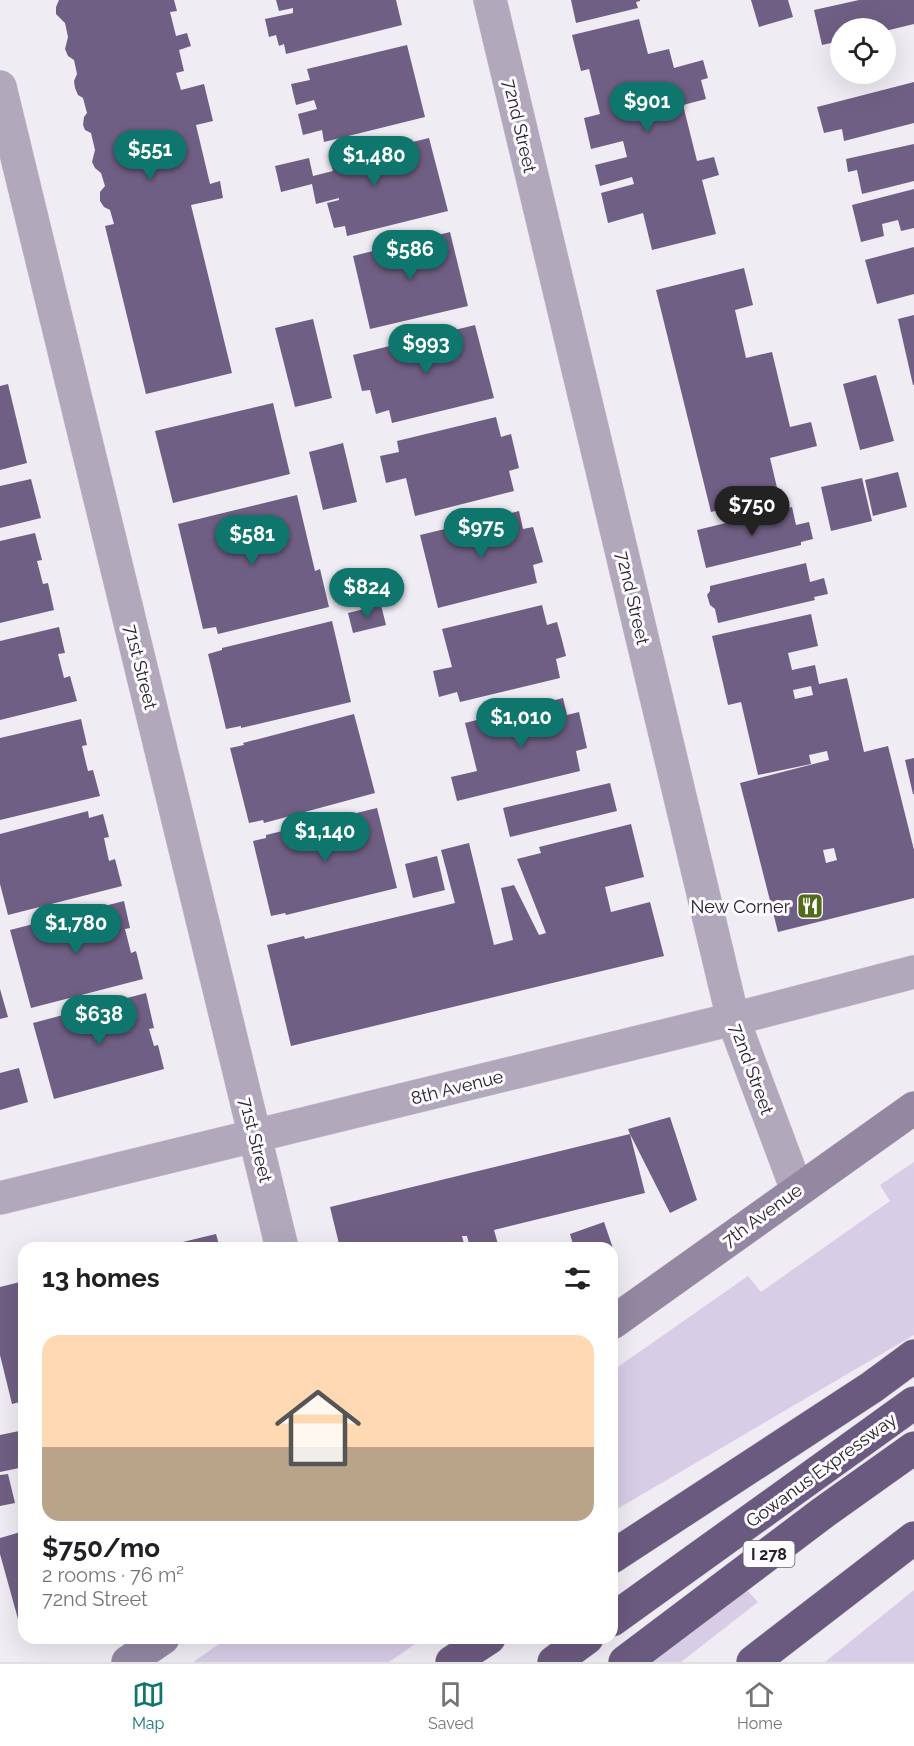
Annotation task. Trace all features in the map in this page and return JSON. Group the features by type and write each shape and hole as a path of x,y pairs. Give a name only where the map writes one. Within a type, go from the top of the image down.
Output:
{"highway":[{"path":"618,1553 872,1387 914,1356"},
{"name":"Gowanus Expressway","path":"618,1616 914,1403"},
{"name":"I 278","path":"626,1662 824,1512 914,1448"},
{"path":"753,1662 914,1538"},
{"path":"452,1662 480,1644"},
{"path":"554,1662 579,1644"}],"main road":[{"name":"7th Avenue","path":"618,1319 914,1108"},
{"path":"128,1662 154,1644"}],"street":[{"name":"72nd Street","path":"490,0 733,1019 797,1190"},
{"name":"71st Street","path":"0,87 281,1242"},
{"name":"8th Avenue","path":"0,1198 733,1019 914,972"}],"shaded area":[{"path":"914,1162 914,1335 618,1508 618,1367 748,1276 761,1292 890,1201 880,1185"},
{"path":"746,1589 758,1602 681,1662 647,1662"},
{"path":"914,1590 914,1662 825,1662"},
{"path":"219,1644 415,1644 389,1662 193,1662"}],"building":[{"path":"59,0 174,0 177,11 170,12 176,36 187,33 191,46 179,50 184,71 176,73 181,90 204,84 213,121 196,125 210,184 220,181 223,198 191,205 232,373 146,394 105,226 114,224 110,210 100,201 100,192 105,186 101,173 92,162 95,150 91,133 85,130 83,125 87,113 83,98 78,95 75,88 74,81 77,74 74,60 68,56 65,49 68,37 65,23 56,14"},
{"path":"276,0 396,0 402,25 286,54 284,44 279,46 276,35 269,37 265,19 293,13 293,8 279,11"},
{"path":"571,0 640,1 636,2 638,8 576,23"},
{"path":"751,0 788,0 793,17 759,27"},
{"path":"859,0 914,0 914,24 896,28 896,18 830,18 830,43 822,45 814,10"},
{"path":"639,19 648,54 669,49 674,68 703,60 708,78 701,80 706,99 683,105 697,161 714,157 719,175 702,180 716,234 652,250 643,213 608,223 601,193 634,184 632,177 600,186 595,165 627,157 623,141 591,149 584,118 600,114 589,69 581,71 572,35"},
{"path":"407,45 425,117 324,142 322,130 303,135 298,114 317,109 314,100 296,105 291,84 310,80 307,69"},
{"path":"914,82 914,123 844,141 842,129 824,133 817,107"},
{"path":"429,138 448,211 347,236 345,226 334,228 327,203 339,200 339,198 316,204 312,184 281,192 275,166 309,158 313,176 333,171 330,162"},
{"path":"914,144 914,181 862,194 857,170 848,172 846,159"},
{"path":"914,189 914,228 901,231 898,220 882,224 884,236 861,242 852,205"},
{"path":"450,232 468,306 370,329 353,256"},
{"path":"914,247 914,294 877,304 865,260"},
{"path":"744,268 753,305 735,310 746,358 772,352 790,427 811,422 817,446 770,458 779,496 711,512 656,290"},
{"path":"914,315 914,385 913,385 898,319"},
{"path":"313,319 332,398 295,407 275,328"},
{"path":"475,325 494,398 392,423 389,410 376,414 370,390 362,391 353,355"},
{"path":"876,375 894,441 860,450 843,384"},
{"path":"8,384 27,463 0,470 0,386"},
{"path":"273,403 290,474 173,503 155,431"},
{"path":"496,417 501,437 511,434 519,468 509,471 514,491 415,516 406,478 386,483 380,456 399,452 397,441"},
{"path":"343,443 357,502 323,510 309,452"},
{"path":"898,472 907,507 873,516 865,480"},
{"path":"862,478 872,521 831,531 821,487"},
{"path":"31,479 41,518 0,528 0,486"},
{"path":"297,495 315,571 320,569 329,607 218,634 216,627 203,629 178,524"},
{"path":"792,507 796,525 809,522 813,539 801,542 801,545 706,568 697,530"},
{"path":"519,511 523,529 533,527 543,562 533,565 537,583 438,608 420,535"},
{"path":"35,533 42,560 37,561 43,584 48,583 54,610 0,623 0,541"},
{"path":"806,563 810,582 824,578 828,594 814,597 815,600 718,623 715,609 710,605 707,595 710,586"},
{"path":"381,605 386,625 353,633 348,613"},
{"path":"542,605 547,625 557,622 566,656 556,659 560,678 460,702 457,692 439,697 433,671 452,667 442,629"},
{"path":"811,614 818,646 788,653 792,670 815,665 819,684 847,678 864,752 888,746 914,850 914,898 778,932 740,783 829,760 827,751 809,755 811,764 758,775 741,702 728,705 712,636","holes":["811,686 813,695 795,699 793,690","834,848 837,860 826,863 823,850"]},
{"path":"332,621 351,702 241,728 241,726 226,729 208,654 222,650 222,648"},
{"path":"59,627 65,653 58,654 64,678 70,676 77,701 0,720 0,641"},
{"path":"563,698 567,715 579,712 587,748 576,751 580,771 457,801 451,777 477,771 465,723"},
{"path":"354,714 375,793 264,823 263,820 249,823 230,748"},
{"path":"81,719 87,745 82,746 85,759 88,771 93,770 100,796 0,820 0,738"},
{"path":"914,758 914,794 913,794 905,760"},
{"path":"610,783 617,811 510,837 503,808"},
{"path":"377,808 397,888 286,915 285,913 271,916 253,841 266,838 266,835"},
{"path":"88,811 89,818 103,814 109,837 104,838 109,861 115,859 122,886 8,915 0,884 0,834"},
{"path":"631,824 644,877 605,887 611,912 650,902 664,956 291,1046 267,945 304,936 305,939 455,903 441,850 469,843 494,945 513,940 501,888 514,885 539,935 546,933 517,859 541,853 539,847"},
{"path":"437,856 445,890 413,898 405,864"},
{"path":"124,901 130,928 125,929 131,953 136,951 143,979 31,1008 10,930"},
{"path":"0,989 8,1017 0,1019"},
{"path":"146,993 154,1028 149,1029 154,1046 158,1045 164,1069 54,1099 33,1023"},
{"path":"19,1068 28,1102 0,1110 0,1073"},
{"path":"670,1117 697,1200 670,1213 628,1129"},
{"path":"630,1134 645,1193 494,1230 497,1242 468,1242 467,1236 462,1236 464,1242 339,1242 330,1207"},
{"path":"604,1222 611,1242 572,1242 570,1234"},
{"path":"216,1234 218,1242 183,1242"},
{"path":"18,1282 18,1402 12,1404 0,1355 0,1287"},
{"path":"18,1431 18,1468 0,1472 0,1435"},
{"path":"8,1474 15,1503 0,1506 0,1475"},
{"path":"18,1533 18,1619 0,1554 0,1538"}],"place":[{"name":"New Corner","path":"810,906"}]}
